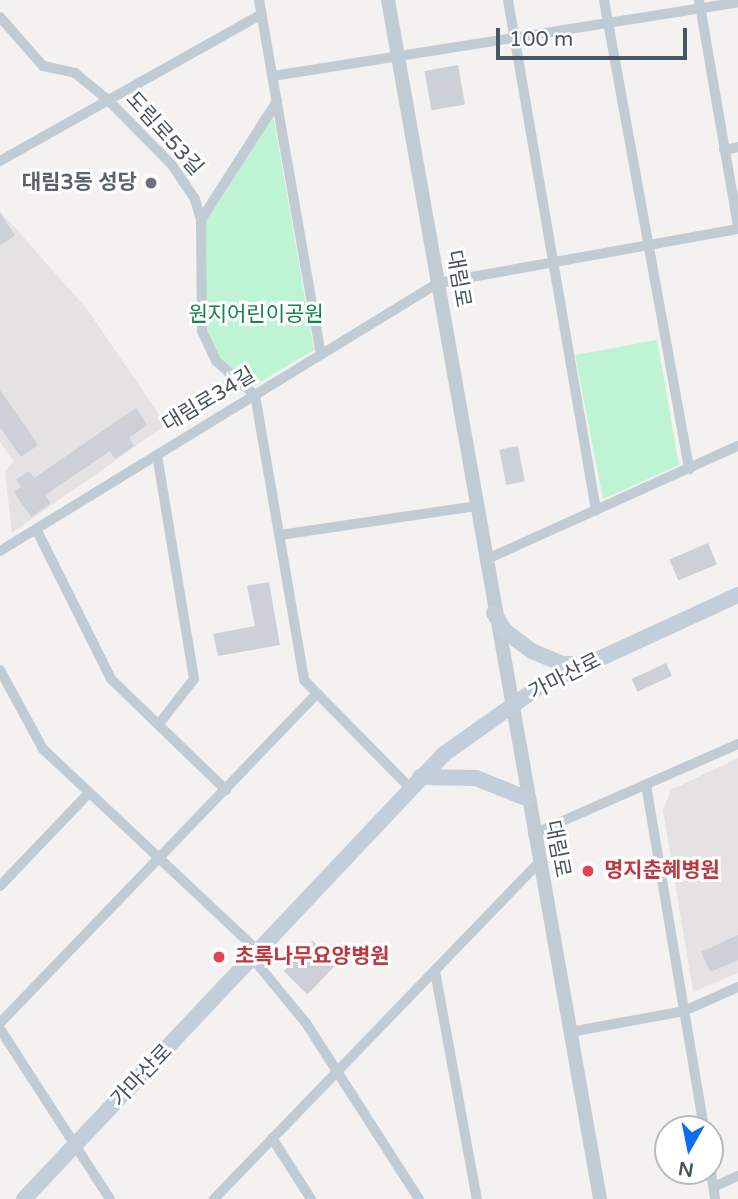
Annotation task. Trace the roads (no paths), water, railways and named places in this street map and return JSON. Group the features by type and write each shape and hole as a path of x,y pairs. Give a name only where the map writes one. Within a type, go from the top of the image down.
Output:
{"main road":[{"name":"가마산로","path":"24,1199 258,957 414,782 540,686 738,595"},
{"path":"494,613 505,631 532,651 563,664 588,664"},
{"path":"414,782 476,778 526,798"}],"street":[{"path":"259,0 321,354"},
{"name":"대림로","path":"388,0 510,708 600,1199"},
{"path":"508,0 596,510"},
{"path":"604,0 690,468"},
{"path":"273,76 515,40 608,24 699,4 738,2"},
{"path":"438,283 738,227 699,4"},
{"path":"0,161 262,14"},
{"name":"도림로53길","path":"0,17 43,66 75,73 108,100 187,183 201,220 202,331 216,361 255,395"},
{"path":"201,220 277,101"},
{"path":"724,150 738,147"},
{"name":"대림로34길","path":"0,551 438,283"},
{"path":"255,395 304,680 314,697 414,782"},
{"path":"485,560 738,446"},
{"path":"157,455 194,679 158,725"},
{"path":"280,535 476,506"},
{"path":"36,529 111,678 226,790"},
{"path":"0,670 43,750 160,859 258,957 419,1199"},
{"path":"0,1023 314,697"},
{"path":"534,834 738,744"},
{"path":"646,785 702,1115"},
{"path":"0,886 89,793"},
{"path":"214,1199 539,863"},
{"path":"435,971 477,1199"},
{"path":"570,1032 684,1011 738,987"},
{"path":"0,1029 110,1199"},
{"path":"272,1138 311,1199"},
{"path":"715,1193 738,1176"}],"place":[{"name":"대림3동 성당","path":"151,183"},
{"name":"명지춘혜병원","path":"588,871"},
{"name":"초록나무요양병원","path":"219,957"}],"park label":[{"name":"원지어린이공원","path":"256,315"}]}
